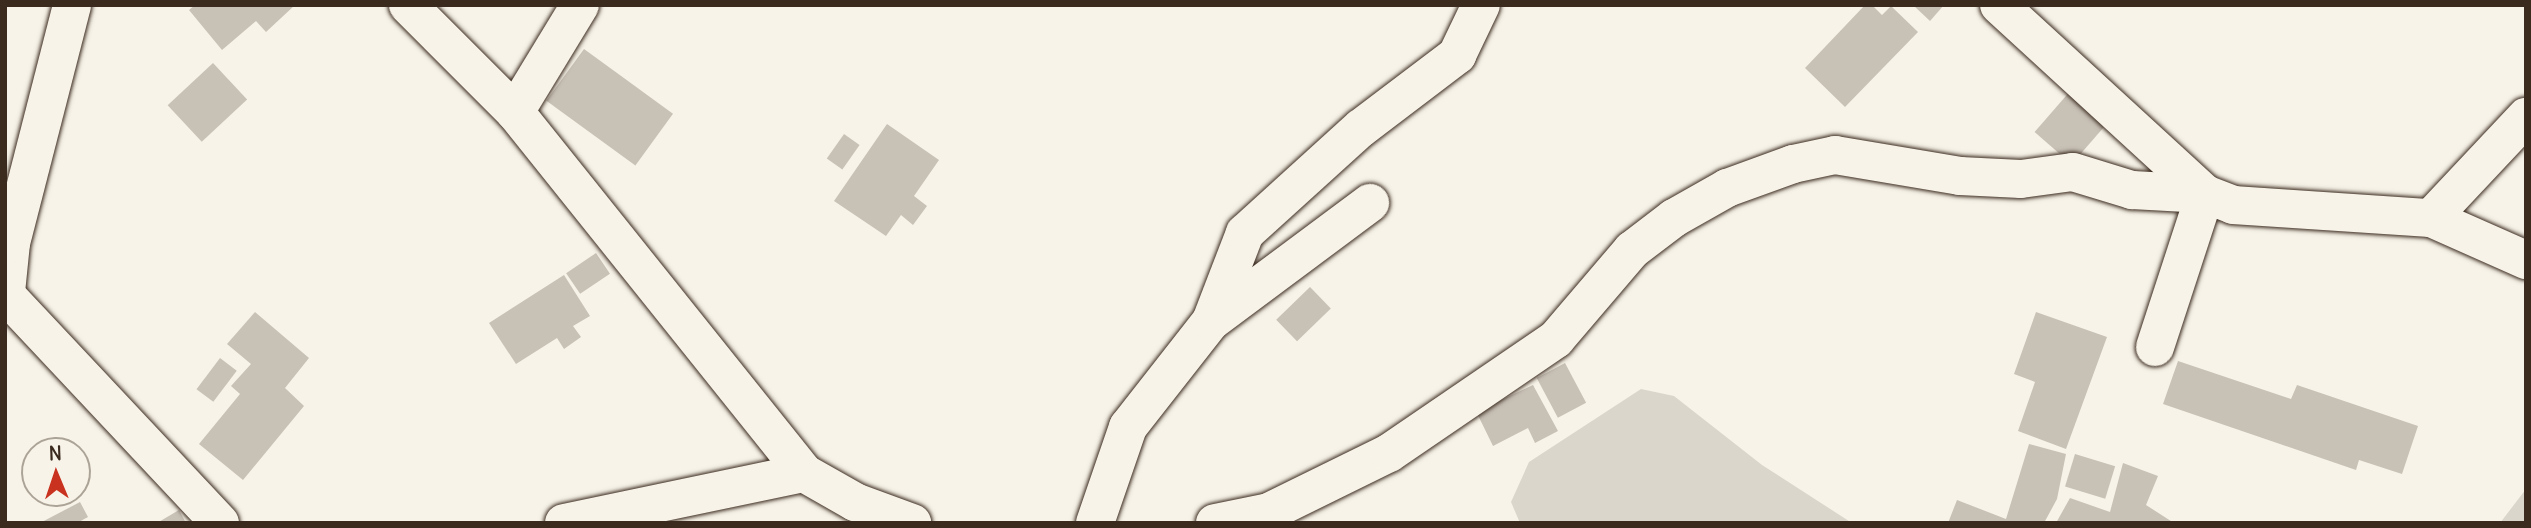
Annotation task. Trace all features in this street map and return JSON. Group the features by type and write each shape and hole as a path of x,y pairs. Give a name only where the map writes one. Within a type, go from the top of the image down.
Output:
{"street":[{"path":"72,5 11,243 6,297 220,523"},
{"path":"408,5 515,112 804,473 855,502 912,523"},
{"path":"515,112 580,5"},
{"path":"1211,321 1245,233 1361,128 1457,55 1481,5"},
{"path":"1999,5 2205,194"},
{"path":"2431,218 2526,117"},
{"path":"1215,523 1269,512 1390,453 1556,338 1632,250 1674,218 1727,188 1793,164 1835,155 1961,176 2021,179 2073,172 2132,190 2205,194 2233,205 2431,218 2526,260"},
{"path":"2155,348 2205,194"},
{"path":"1095,523 1128,427 1211,321 1370,203"},
{"path":"564,523 804,473"}],"shaded area":[{"path":"1641,389 1674,396 1762,465 1852,523 1520,523 1511,502 1529,462"},
{"path":"2526,489 2526,523 2500,523"}],"building":[{"path":"195,5 295,5 266,32 256,21 222,50 189,10"},
{"path":"1865,5 1872,5 1882,15 1891,6 1918,32 1845,107 1805,68"},
{"path":"1913,5 1944,5 1930,21"},
{"path":"584,49 673,114 635,165 546,101"},
{"path":"213,63 247,100 202,142 168,105"},
{"path":"2072,89 2109,121 2072,164 2035,132"},
{"path":"887,124 939,160 914,196 927,206 913,225 901,215 886,236 834,201"},
{"path":"844,134 860,145 842,169 827,159"},
{"path":"596,253 610,274 580,294 566,273"},
{"path":"564,275 590,316 573,326 581,337 564,349 557,338 516,364 489,323"},
{"path":"1310,287 1331,309 1297,341 1276,320"},
{"path":"255,312 309,358 285,388 304,406 243,480 199,444 240,394 231,386 251,364 227,344"},
{"path":"2036,312 2107,337 2066,449 2018,431 2035,382 2014,374"},
{"path":"220,358 237,371 213,402 197,389"},
{"path":"2178,361 2291,399 2297,385 2418,426 2402,474 2359,460 2356,470 2163,404"},
{"path":"1565,363 1586,403 1558,418 1537,378"},
{"path":"1533,385 1558,431 1535,443 1528,428 1493,446 1473,405 1497,402"},
{"path":"2029,444 2066,454 2057,499 2044,523 1948,523 1957,500 2006,519"},
{"path":"2075,454 2115,466 2105,499 2065,487"},
{"path":"2123,463 2158,476 2146,505 2174,523 2056,523 2070,498 2110,512"},
{"path":"70,507 83,507 88,517 77,523 40,523"},
{"path":"179,510 186,523 157,523"}]}
